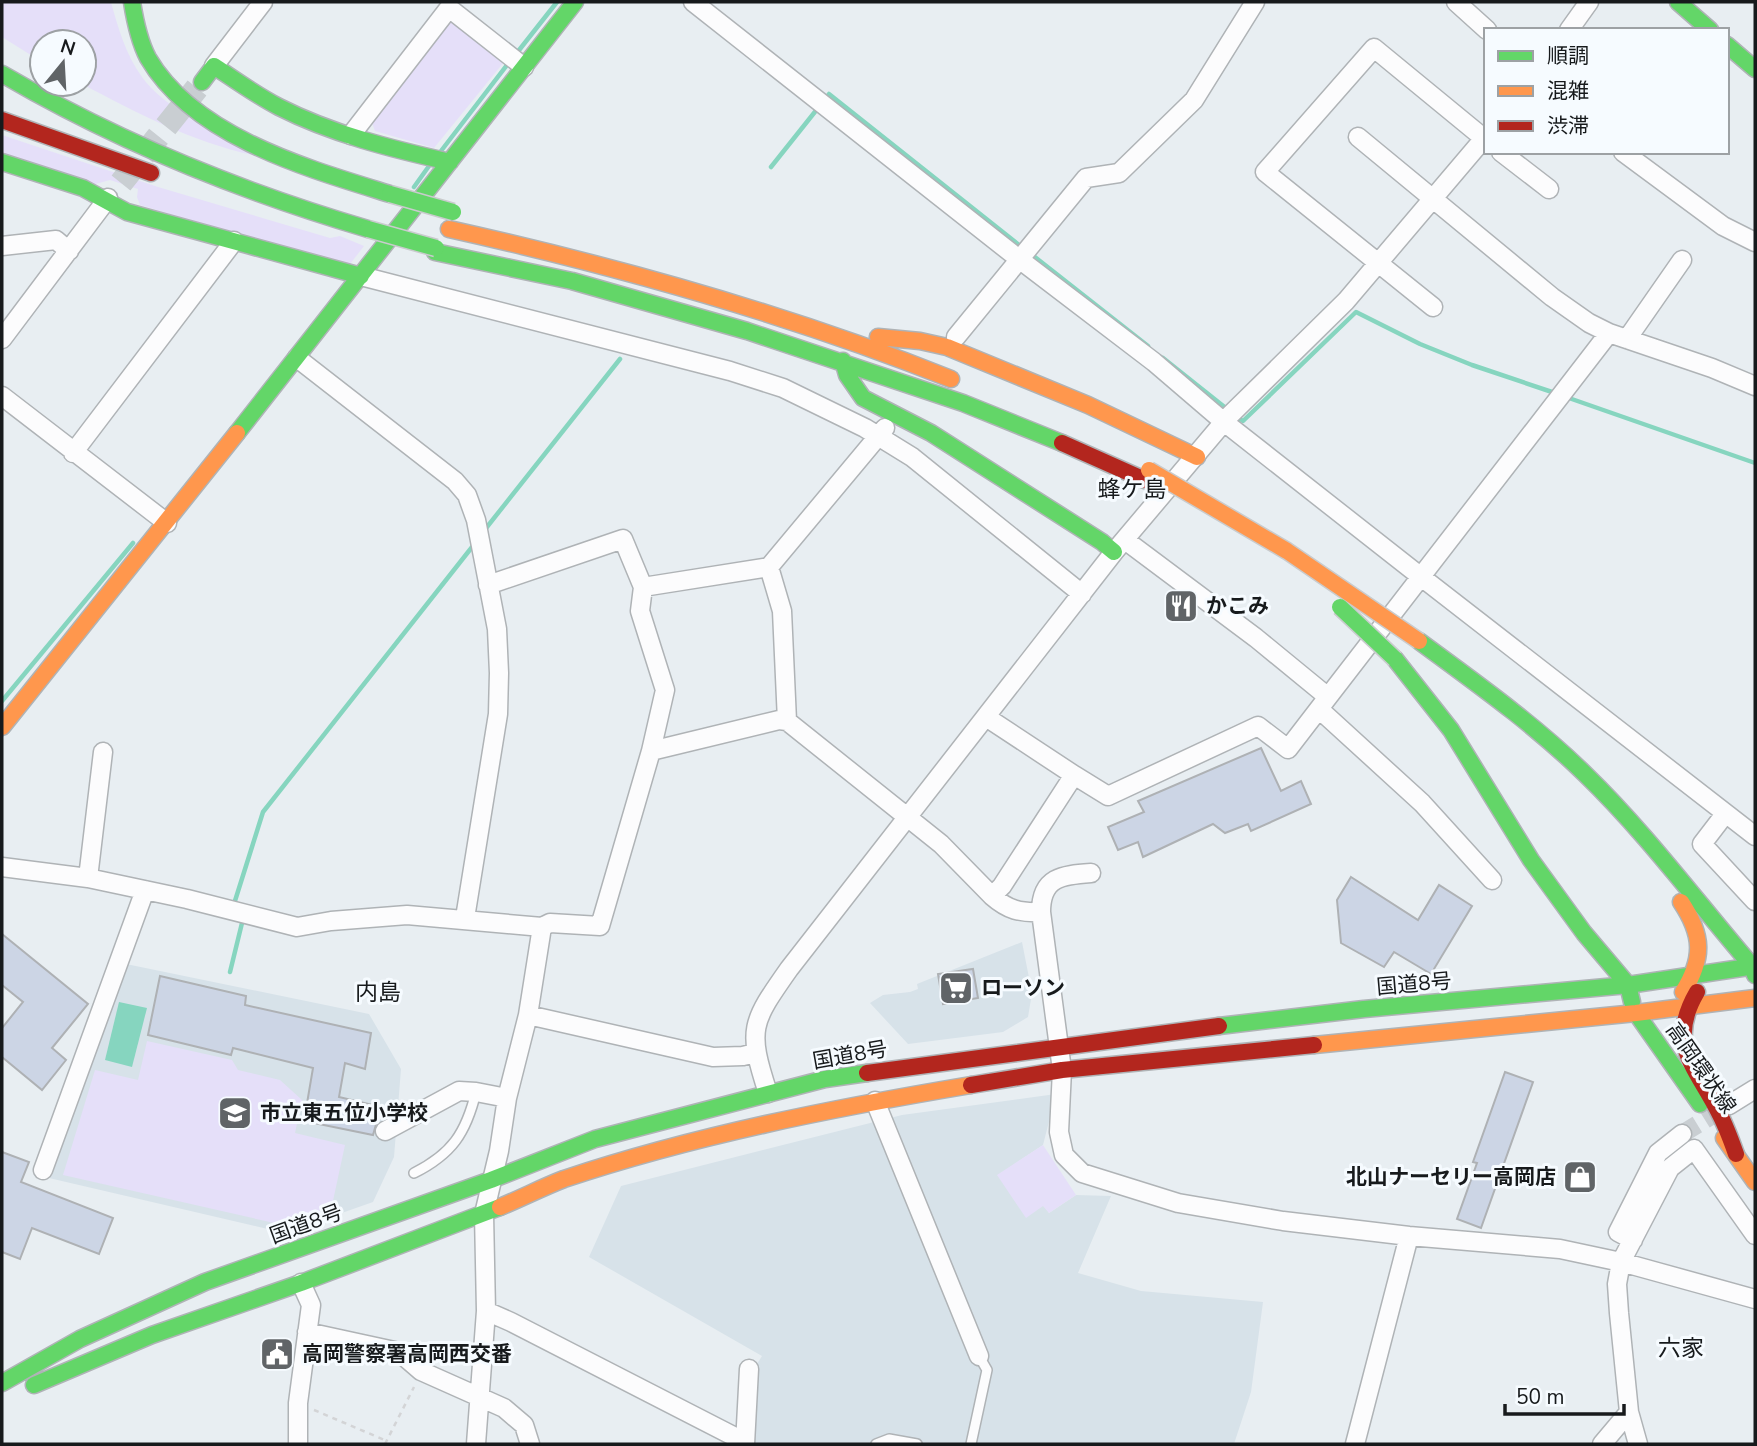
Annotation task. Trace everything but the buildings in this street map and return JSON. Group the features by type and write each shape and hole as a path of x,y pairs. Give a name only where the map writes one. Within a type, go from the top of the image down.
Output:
{"main road":[{"path":"132,2 140,40 153,66 171,88 192,106 232,132 291,162 466,216 644,264 970,386"},
{"path":"2,727 167,523 575,2"},
{"path":"1678,2 1706,28"},
{"path":"1729,46 1755,69"},
{"path":"202,82 214,66 280,107 351,135 450,162"},
{"path":"2,74 75,116 173,162 368,232"},
{"path":"2,120 163,177"},
{"path":"128,122 259,176"},
{"path":"2,162 108,198 127,212 361,276"},
{"path":"108,198 121,183"},
{"path":"210,192 679,310 843,362 1019,424 1147,475 1292,571 1350,615 1395,659 1451,730 1531,860 1580,927 1628,985"},
{"path":"391,216 581,259 769,310"},
{"path":"812,326 847,334 920,341 947,347 1088,405 1197,457"},
{"path":"843,362 847,375 863,398 931,433 1120,546"},
{"path":"1016,407 1229,514 1290,552 1419,641 1535,728 1630,820 1751,969 1702,986 1686,1007 1682,1022 1684,1048 1721,1115 1736,1154"},
{"path":"1630,820 1667,882 1692,916 1698,938 1699,956 1694,975 1682,993 1642,1012"},
{"path":"1580,927 1582,948"},
{"name":"国道8号","path":"2,1383 80,1339 205,1282 491,1180 595,1139 825,1079 1364,1009 1628,985 1751,969"},
{"path":"1515,995 1560,982 1568,974"},
{"name":"高岡環状線","path":"1628,985 1642,1012 1755,1182"},
{"path":"2,1398 152,1335 301,1283 484,1214 562,1180 652,1153 775,1122 875,1101 1062,1070 1642,1012 1755,998"}],"street":[{"path":"214,66 263,2"},
{"path":"693,2 830,110 1025,252 1154,362 1230,415 1420,576 1755,836"},
{"path":"956,337 1086,178 1119,173 1194,100 1255,2"},
{"path":"1457,2 1485,28"},
{"path":"1570,28 1589,2"},
{"path":"351,135 449,8 524,68"},
{"path":"1433,307 1265,172 1374,48 1484,137"},
{"path":"1358,137 1552,297 1589,323 1609,333 1713,368 1755,386"},
{"path":"768,1093 755,1053 754,1032 763,1006 907,817 1120,546 1230,415 1346,301 1484,139"},
{"path":"1504,154 1549,189"},
{"path":"1626,154 1723,226 1755,242"},
{"path":"2,339 108,198"},
{"path":"2,246 56,240 69,251"},
{"path":"74,453 234,241"},
{"path":"1628,339 1682,260"},
{"path":"361,276 730,371 783,388 884,429 912,457 1082,594"},
{"path":"986,717 1108,796 1258,726 1288,750 1609,333"},
{"path":"297,358 454,481 467,495 476,520 497,629 498,714 465,918"},
{"path":"2,396 167,523"},
{"path":"643,587 769,568 884,429"},
{"path":"2,867 88,878 297,927 331,921 407,915 465,918 542,928 550,923 600,926 651,751 665,690 640,611 643,587 623,539 488,585"},
{"path":"1120,546 1256,638 1422,803 1492,880"},
{"path":"769,568 782,611 788,721"},
{"path":"651,751 779,720 788,721 941,844 1005,907 1023,913 1041,912"},
{"path":"88,878 103,752"},
{"path":"992,896 1002,886 1074,775"},
{"path":"1725,814 1702,845 1755,901"},
{"path":"1091,873 1069,875 1049,883 1041,897 1062,1070 1059,1132 1064,1155 1082,1173 1178,1203 1283,1221 1409,1236 1560,1249 1621,1262 1755,1299"},
{"path":"43,1170 145,890"},
{"path":"476,1444 486,1311 484,1214 499,1151 507,1098 528,1015 542,928"},
{"path":"528,1015 713,1057 755,1053"},
{"path":"1729,1105 1755,1089"},
{"path":"385,1130 459,1091 507,1098"},
{"path":"875,1101 979,1356"},
{"path":"1633,1240 1618,1232 1658,1153 1682,1134"},
{"path":"1638,1444 1629,1412 1618,1284 1621,1262 1670,1168 1694,1149 1755,1235"},
{"path":"1355,1444 1409,1236"},
{"path":"299,1444 298,1403 311,1305 301,1283"},
{"path":"486,1311 745,1443 749,1368"},
{"path":"307,1332 399,1352 421,1371 504,1408 524,1424 530,1444"},
{"path":"1602,1444 1629,1412"}],"lane":[{"path":"414,1173 436,1162 451,1148 464,1129 476,1092"},
{"path":"971,1444 987,1370 979,1356"},
{"path":"876,1444 889,1439 917,1444"}],"path":[{"path":"298,1403 386,1443 421,1371"}],"shaded area":[{"path":"2,2 111,2 127,50 136,69 151,88 193,120 253,155 187,134 98,92 98,28 28,28 28,53 2,37"},
{"path":"450,23 457,23 504,62 434,148 375,131 371,120"},
{"path":"2,135 158,187 330,238 340,236 364,246 347,268 140,205 138,189 110,180 92,185 2,153"},
{"path":"1022,942 1032,993 1028,1017 1003,1032 908,1044 870,1003 883,995 918,989 917,984"},
{"name":"市立東五位小学校","path":"126,964 369,1014 401,1069 394,1157 373,1202 285,1233 49,1178"},
{"path":"119,1002 147,1008 132,1067 105,1060"},
{"path":"147,1041 232,1060 238,1070 280,1080 302,1100 295,1133 345,1145 331,1210 283,1225 63,1175 95,1070 138,1080"},
{"path":"1056,1094 1043,1145 998,1175 1044,1206 1049,1213 1076,1195 1111,1196 1078,1273 1141,1291 1263,1302 1251,1392 1234,1444 753,1444 757,1364 762,1356 589,1257 621,1186 902,1115"},
{"path":"1043,1145 1076,1195 1049,1213 1043,1206 1026,1218 997,1175"}],"waterway":[{"path":"516,54 557,2"},
{"path":"441,151 510,61"},
{"path":"824,101 829,94 1024,249"},
{"path":"771,167 818,108"},
{"path":"414,187 429,166"},
{"path":"1031,254 1148,346"},
{"path":"1237,417 1243,421 1356,312 1420,344 1558,394"},
{"path":"1163,358 1227,409"},
{"path":"483,532 620,359"},
{"path":"1566,397 1755,463"},
{"path":"234,904 263,812 476,542"},
{"path":"2,701 133,543"},
{"path":"230,972 242,923"}],"tunnel":[{"path":"121,183 197,88"},
{"path":"1682,1134 1724,1108"}],"traffic: fast":[{"path":"132,2 138,31 148,58 168,86 194,109 223,129 290,161 390,194"},
{"path":"237,433 575,2"},
{"path":"1678,2 1708,28"},
{"path":"1729,47 1755,69"},
{"path":"202,82 214,66 299,117 384,146 450,162"},
{"path":"2,74 90,122 180,163 273,198 368,229"},
{"path":"2,162 83,188 127,212 361,276"},
{"path":"390,194 453,212"},
{"path":"368,229 436,248"},
{"path":"435,252 572,281 747,331 963,403 1062,443"},
{"path":"843,361 847,375 863,398 931,433 1114,552"},
{"path":"1340,607 1395,659"},
{"path":"1419,641 1525,721 1585,774 1671,868 1752,966 1755,975"},
{"path":"1395,659 1451,730 1531,860 1584,933 1628,985 1632,1002"},
{"path":"1219,1026 1364,1009 1628,985 1755,966"},
{"path":"1636,1013 1700,1104"},
{"path":"2,1383 80,1339 205,1282 491,1180 595,1139 825,1079 867,1073"},
{"path":"34,1385 152,1335 301,1283 500,1207"}],"traffic: slow":[{"path":"449,229 577,259 703,294 828,333 951,379"},
{"path":"878,337 947,347 1088,405 1197,457"},
{"path":"2,727 237,433"},
{"path":"1149,470 1287,551 1419,641"},
{"path":"1681,902 1694,925 1698,947 1695,968 1683,992"},
{"path":"1314,1045 1636,1013 1755,998"},
{"path":"500,1207 564,1179 664,1149 817,1113 971,1085"},
{"path":"1724,1138 1755,1182"}],"traffic: jam":[{"path":"2,120 151,173"},
{"path":"1062,443 1145,480"},
{"path":"1697,992 1688,1011 1684,1041 1694,1068 1722,1118 1736,1154"},
{"path":"867,1073 1219,1026"},
{"path":"971,1085 1062,1070 1314,1045"}],"place":[{"name":"かこみ","path":"1181,606"},
{"name":"ローソン","path":"956,988"},
{"name":"市立東五位小学校","path":"235,1113"},
{"name":"北山ナーセリー高岡店","path":"1580,1177"},
{"name":"高岡警察署高岡西交番","path":"277,1354"}],"district":[{"name":"蜂ケ島","path":"1132,489"},
{"name":"内島","path":"378,992"},
{"name":"六家","path":"1681,1348"}]}
